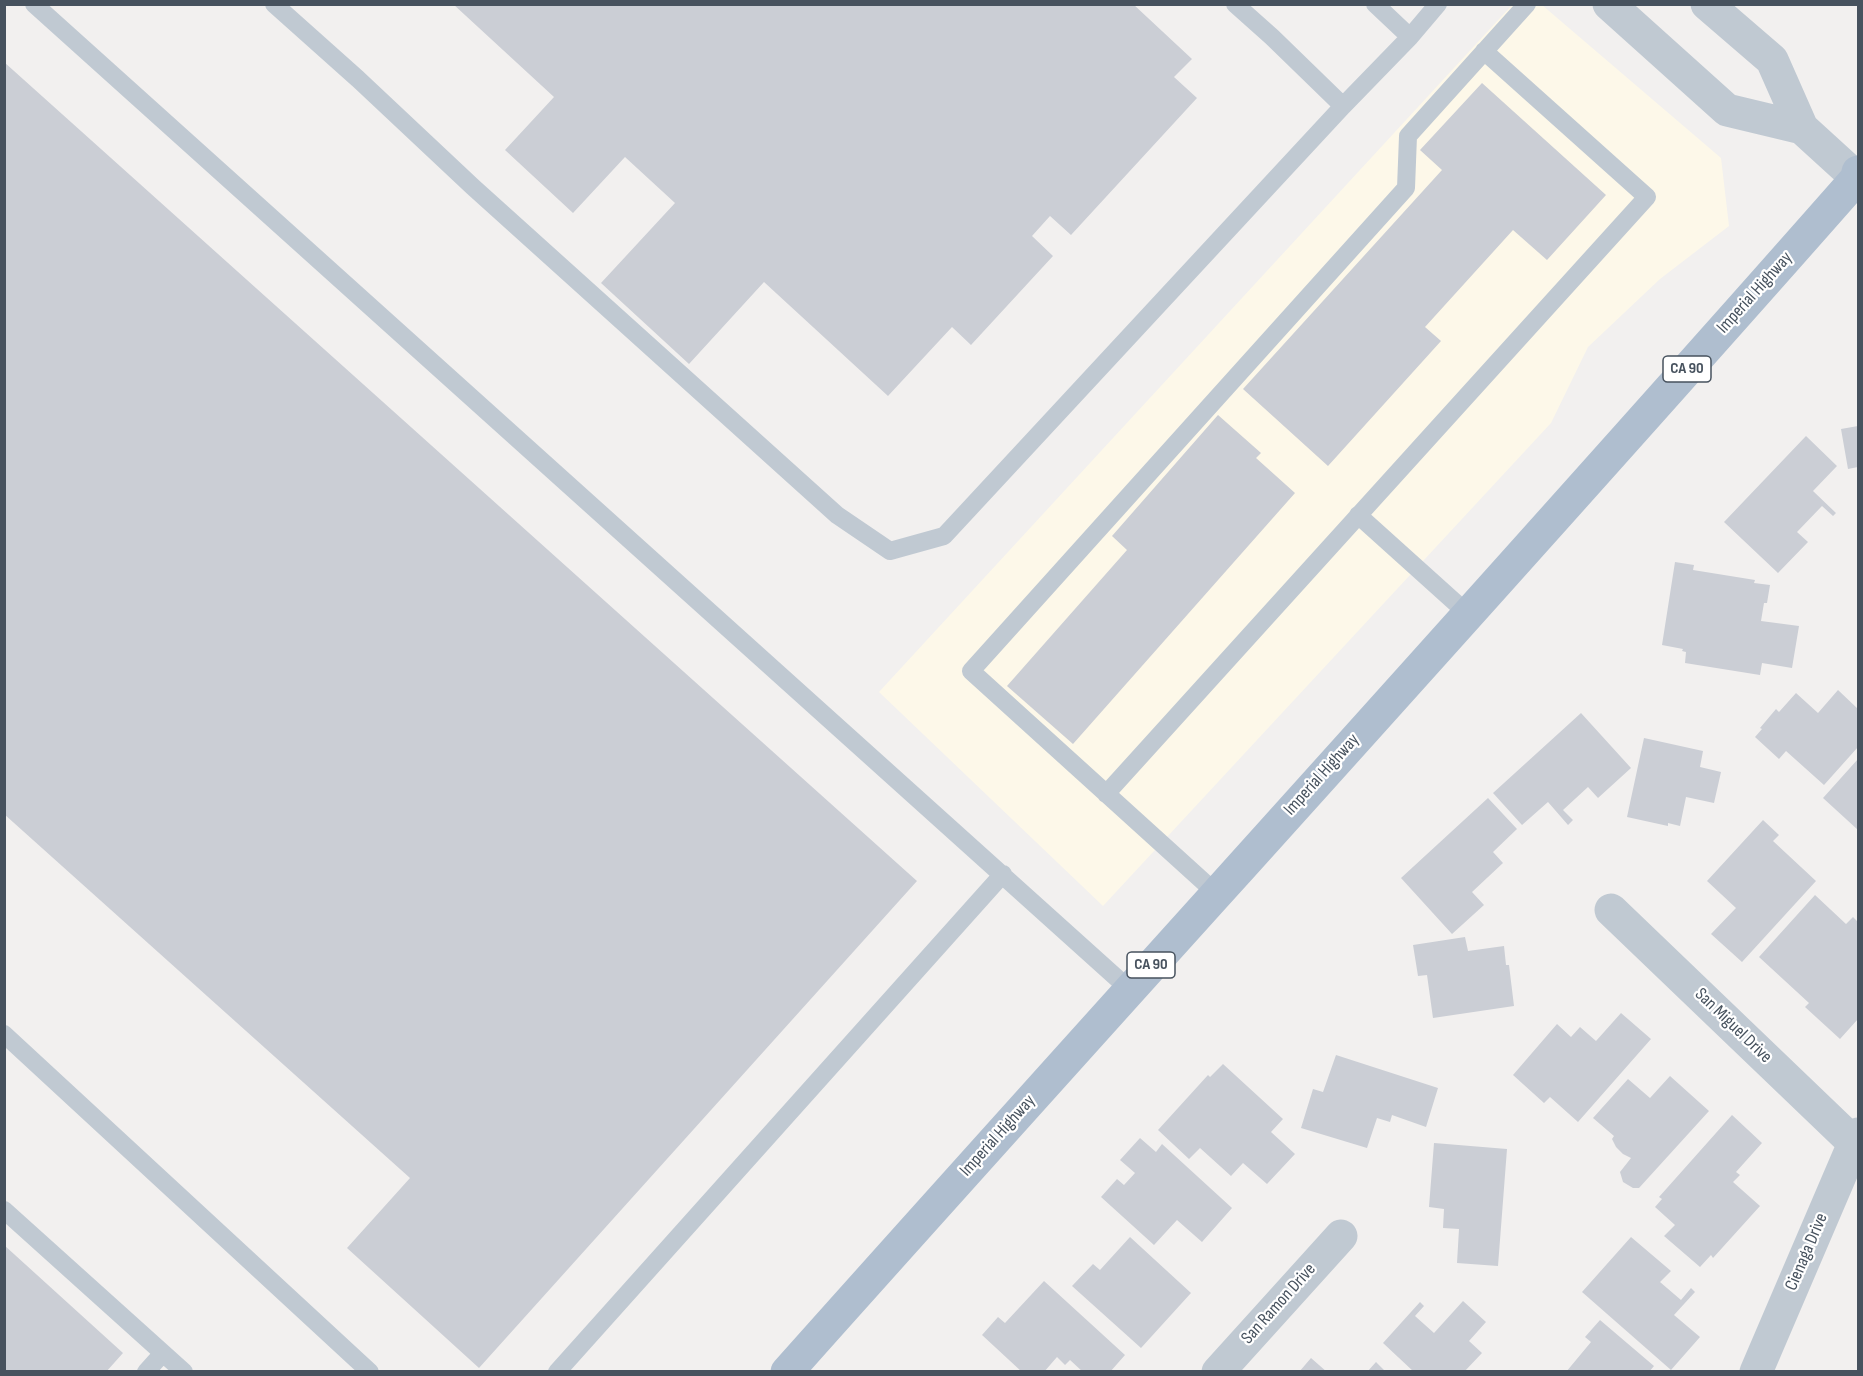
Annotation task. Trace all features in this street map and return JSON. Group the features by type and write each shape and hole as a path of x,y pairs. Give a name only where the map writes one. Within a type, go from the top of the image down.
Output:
{"main road":[{"name":"Imperial Highway","path":"787,1371 1468,614 1858,176"}],"street":[{"path":"1609,4 1727,110 1802,128"},
{"path":"1707,4 1772,60 1802,128 1858,176"},
{"name":"San Miguel Drive","path":"1611,910 1856,1138"},
{"name":"Cienaga Drive","path":"1756,1371 1856,1138"},
{"name":"San Ramon Drive","path":"1218,1371 1341,1236"}],"lane":[{"path":"34,4 1129,989"},
{"path":"274,4 358,79 473,188 837,515 890,552 944,536 1343,106 1410,37 1438,4"},
{"path":"1235,4 1343,106"},
{"path":"1375,4 1410,37"},
{"path":"1216,893 971,671 1406,188 1408,136 1527,4"},
{"path":"1106,794 1647,197 1484,51"},
{"path":"1358,515 1468,614"},
{"path":"557,1371 1003,874"},
{"path":"4,1034 370,1371"},
{"path":"4,1210 184,1371"},
{"path":"146,1371 163,1353"}],"shaded area":[{"path":"1512,5 1542,5 1721,158 1729,226 1660,279 1588,347 1551,423 1103,906 879,692"}],"building":[{"path":"453,4 1133,4 1192,59 1174,77 1197,98 1071,235 1050,216 1032,236 1053,256 971,345 952,327 888,396 764,282 689,364 601,283 675,203 625,157 573,213 505,150 554,97"},
{"path":"4,62 917,881 479,1368 347,1248 410,1178 4,814"},
{"path":"1482,83 1606,195 1547,260 1513,230 1425,327 1441,341 1328,466 1243,389 1442,170 1420,150"},
{"path":"1218,415 1261,453 1256,458 1295,493 1073,744 1007,686 1127,550 1112,536"},
{"path":"1858,426 1858,467 1848,469 1841,429"},
{"path":"1806,436 1837,466 1813,491 1836,513 1833,516 1822,506 1797,532 1808,542 1778,573 1724,522"},
{"path":"1675,562 1694,565 1693,570 1755,580 1754,583 1770,585 1761,621 1799,626 1792,668 1762,663 1760,675 1685,663 1686,652 1682,651 1683,649 1662,645"},
{"path":"1838,690 1858,709 1858,747 1824,785 1786,751 1779,759 1755,737 1776,709 1779,712 1796,693 1818,713"},
{"path":"1581,713 1631,768 1598,798 1588,787 1563,810 1573,820 1568,825 1548,802 1522,825 1493,793"},
{"path":"1644,738 1703,751 1700,767 1721,772 1714,803 1686,797 1680,826 1668,823 1668,826 1627,817"},
{"path":"1858,759 1858,830 1823,798"},
{"path":"1488,798 1517,829 1493,852 1503,863 1472,892 1484,905 1452,934 1401,878"},
{"path":"1763,820 1779,835 1773,841 1816,881 1742,962 1711,934 1736,908 1707,881"},
{"path":"1815,895 1846,924 1853,917 1858,922 1858,1019 1840,1039 1805,1007 1809,1003 1759,957"},
{"path":"1465,937 1468,951 1504,946 1506,965 1509,965 1514,1006 1433,1018 1427,975 1418,976 1413,945"},
{"path":"1621,1013 1651,1039 1578,1122 1550,1097 1544,1103 1513,1075 1557,1024 1571,1037 1580,1027 1596,1041"},
{"path":"1336,1055 1438,1088 1426,1127 1392,1115 1390,1122 1377,1118 1367,1148 1301,1128 1313,1089 1323,1092"},
{"path":"1223,1064 1283,1119 1271,1132 1295,1154 1267,1184 1243,1163 1231,1176 1200,1148 1189,1159 1158,1130 1208,1075 1210,1077"},
{"path":"1670,1076 1709,1111 1639,1188 1633,1188 1623,1182 1620,1172 1631,1158 1616,1147 1612,1139 1614,1136 1593,1118 1628,1079 1650,1098"},
{"path":"1732,1115 1762,1143 1736,1172 1740,1175 1733,1182 1760,1206 1713,1258 1711,1255 1700,1267 1664,1236 1675,1225 1655,1207 1662,1199 1659,1197"},
{"path":"1140,1138 1156,1152 1162,1144 1232,1208 1202,1242 1177,1220 1154,1245 1101,1197 1117,1179 1124,1185 1135,1173 1120,1160"},
{"path":"1434,1143 1507,1149 1498,1266 1457,1263 1459,1229 1443,1228 1444,1209 1429,1207"},
{"path":"1130,1237 1191,1293 1141,1348 1072,1286 1093,1264 1100,1270"},
{"path":"1631,1237 1671,1271 1660,1282 1681,1300 1691,1288 1695,1292 1674,1315 1700,1337 1671,1370 1582,1292"},
{"path":"4,1245 123,1353 106,1372 4,1372"},
{"path":"1044,1281 1125,1355 1110,1372 1083,1372 1070,1360 1065,1365 1057,1357 1044,1372 1022,1372 982,1335 998,1317 1005,1323"},
{"path":"1463,1301 1486,1322 1469,1341 1482,1353 1464,1372 1414,1372 1383,1343 1420,1302 1424,1306 1415,1316 1434,1333"},
{"path":"1600,1320 1654,1366 1649,1372 1566,1372 1591,1342 1585,1337"},
{"path":"1311,1358 1327,1372 1299,1372"},
{"path":"1376,1362 1386,1372 1367,1372"}]}
